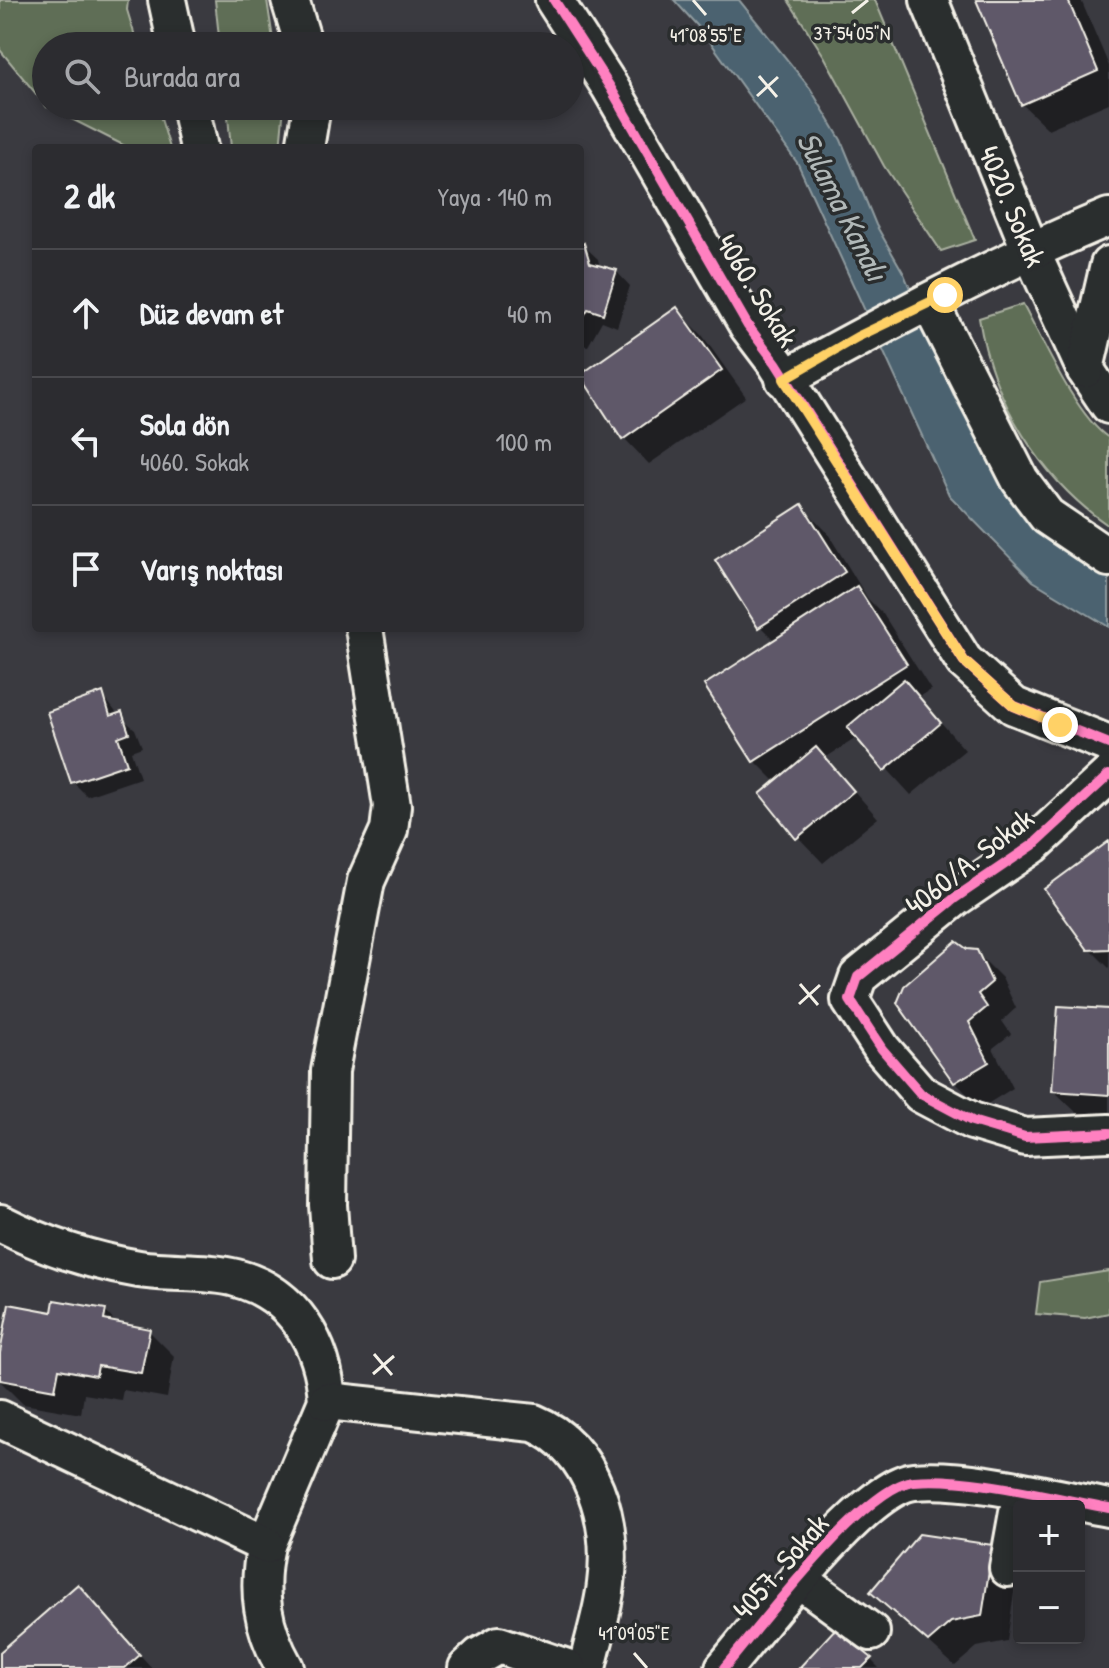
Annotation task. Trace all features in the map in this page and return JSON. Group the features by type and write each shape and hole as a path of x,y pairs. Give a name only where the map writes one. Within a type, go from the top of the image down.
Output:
{"street":[{"path":"167,0 174,32"},
{"path":"290,0 300,32"},
{"name":"4060. Sokak","path":"554,0 575,32"},
{"name":"4020. Sokak","path":"929,0 1030,249 1085,369 1109,405"},
{"name":"4060. Sokak","path":"584,47 748,326 964,661 1014,706 1109,744"},
{"path":"193,120 198,144"},
{"path":"306,144 310,120"},
{"path":"784,379 857,337 928,304 1030,249 1109,217"},
{"path":"1085,369 1109,265"},
{"path":"928,304 1020,480 1047,516 1109,558"},
{"path":"332,1260 327,1149 330,1071 366,881 389,830 392,806 365,632"},
{"name":"4060/A. Sokak","path":"1109,775 1033,845 955,898 858,977 850,1000 882,1049 921,1094 972,1121 1025,1137 1109,1133"},
{"path":"0,1223 91,1258 150,1270 234,1277 257,1285 295,1314 309,1333 326,1378 327,1401 266,1545 260,1589 268,1633 285,1668"},
{"path":"327,1401 534,1423 563,1438 575,1450 591,1477 606,1551 607,1584 587,1668"},
{"path":"0,1419 266,1545"},
{"name":"4057. Sokak","path":"724,1668 847,1526 883,1492 912,1481 956,1482 1014,1500"},
{"name":"4057. Sokak","path":"1085,1506 1109,1508"},
{"path":"1008,1568 1013,1540"},
{"path":"800,1580 871,1632"},
{"path":"467,1668 499,1645 567,1668"}],"green space":[{"path":"0,0 128,0 127,10 134,32 32,32 32,89 0,50"},
{"path":"215,0 267,0 272,32 218,32"},
{"path":"788,0 875,0 975,240 941,251 884,166 824,56"},
{"path":"74,120 161,120 169,144 121,144"},
{"path":"228,120 283,120 280,144 231,144"},
{"path":"1023,304 1073,396 1097,428 1109,438 1109,526 1084,507 1041,461 1023,435 995,378 979,318"},
{"path":"1109,1271 1109,1313 1085,1318 1036,1314 1040,1282"}],"water":[{"name":"Sulama Kanalı","path":"674,0 739,0 810,88 841,140 876,225 904,274 955,398 1006,487 1109,574 1109,627 1033,581 949,495 798,164 703,32"}],"building":[{"path":"976,0 1068,0 1098,71 1021,105"},
{"path":"584,243 590,263 617,270 603,314 588,309 584,316"},
{"path":"677,307 722,370 622,440 584,381 584,372"},
{"path":"802,504 845,572 758,628 715,560"},
{"path":"857,586 907,664 753,762 704,685"},
{"path":"904,679 941,723 884,771 847,727"},
{"path":"103,692 110,716 122,712 129,733 118,737 127,764 71,783 47,712"},
{"path":"816,747 854,791 796,839 760,794"},
{"path":"1109,841 1109,949 1088,950 1044,889"},
{"path":"956,941 967,949 977,950 992,982 978,994 987,1007 969,1022 989,1062 954,1083 897,1003 904,986"},
{"path":"1058,1006 1109,1009 1109,1095 1052,1091"},
{"path":"54,1300 106,1309 104,1320 150,1329 141,1373 98,1366 96,1376 59,1369 55,1390 0,1380 0,1353 9,1304 52,1312"},
{"path":"919,1534 993,1545 982,1616 951,1622 928,1642 870,1592"},
{"path":"78,1584 140,1655 125,1668 0,1668 0,1652"},
{"path":"835,1629 872,1658 862,1668 799,1668"}],"cycle path":[{"path":"554,0 575,32"},
{"path":"584,47 748,326 776,363 964,661 1014,706 1109,744"},
{"path":"1109,775 1033,845 955,898 858,977 850,1000 882,1049 921,1094 972,1121 1025,1137 1109,1133"},
{"path":"724,1668 841,1531 868,1506 893,1489 914,1481 960,1482 1109,1508"}],"route":[{"path":"945,295 857,337 784,379 964,661 1014,706 1060,725"}]}
